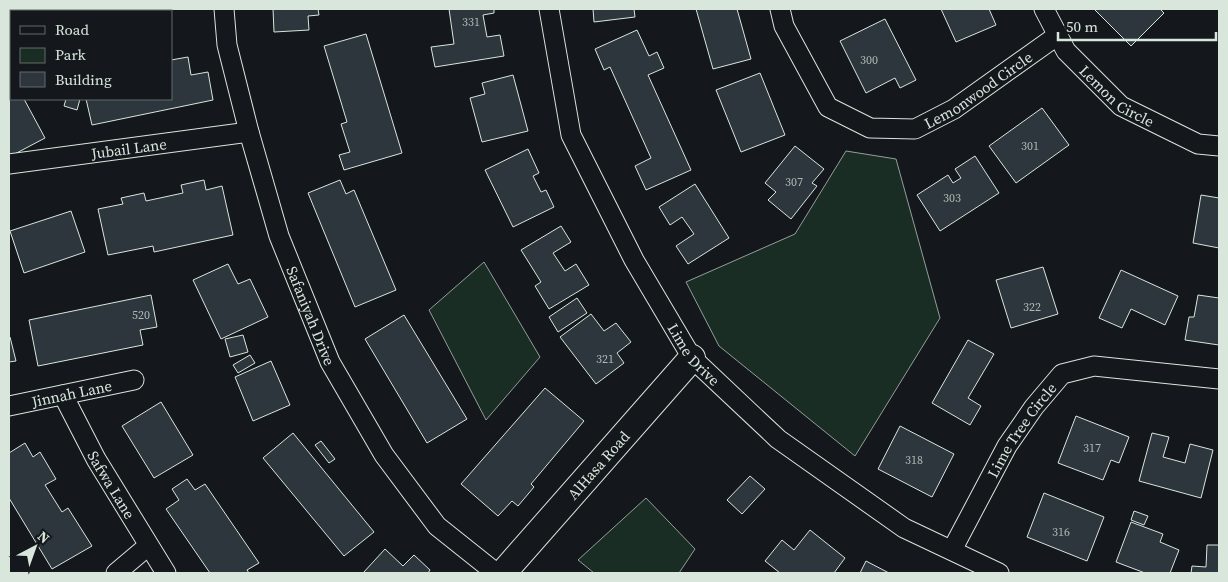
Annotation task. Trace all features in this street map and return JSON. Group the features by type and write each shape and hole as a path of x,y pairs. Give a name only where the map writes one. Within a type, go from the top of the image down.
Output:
{"main road":[{"name":"AlHasa Road","path":"503,573 692,358"}],"street":[{"name":"Safaniyah Drive","path":"224,9 227,45 279,236 330,362 384,455 437,526 496,573"},
{"name":"Lime Drive","path":"549,9 571,135 634,260 692,358 778,439 904,528 1000,573"},
{"name":"Lemonwood Circle","path":"780,9 784,26 828,106 870,128 915,129 954,110 1042,47 1062,43"},
{"name":"Lemon Circle","path":"1044,9 1062,43 1121,106 1198,144 1219,146"},
{"name":"Jubail Lane","path":"9,164 250,132"},
{"name":"Lime Tree Circle","path":"952,550 1007,446 1034,406 1062,374 1094,366 1219,379"},
{"name":"Jinnah Lane","path":"9,406 134,380"},
{"name":"Safwa Lane","path":"63,394 96,459 166,573"},
{"path":"116,573 148,546"}],"green space":[{"path":"846,151 896,159 940,318 855,456 719,346 686,282 795,234"},
{"path":"484,262 540,357 486,420 429,310"},
{"path":"646,498 695,549 679,573 594,573 578,560"}],"building":[{"path":"273,9 318,9 319,15 308,16 309,30 274,32"},
{"path":"449,9 494,9 494,13 483,15 487,37 500,35 504,56 435,67 431,47 454,44"},
{"path":"593,9 634,9 635,17 594,22"},
{"path":"696,9 737,9 751,59 713,69"},
{"path":"941,9 989,9 996,25 956,42"},
{"path":"1094,9 1160,9 1164,13 1131,46"},
{"path":"885,19 916,80 900,88 895,78 866,93 840,41"},
{"path":"637,30 649,56 657,52 664,68 648,75 691,170 646,190 635,166 651,158 610,67 604,70 595,49"},
{"path":"366,34 402,153 344,170 339,155 350,152 341,124 347,122 324,46"},
{"path":"188,57 191,75 208,72 213,100 92,125 86,100 172,100 172,60"},
{"path":"760,73 785,135 741,152 716,90"},
{"path":"513,75 528,131 482,142 470,98 485,94 482,83"},
{"path":"9,82 10,100 25,100 45,138 9,157"},
{"path":"66,100 80,100 77,110 64,106"},
{"path":"1042,108 1069,145 1016,183 989,146"},
{"path":"795,146 824,169 812,183 817,186 791,219 768,200 776,192 765,183"},
{"path":"528,149 539,173 533,176 541,192 546,190 554,207 513,227 485,170"},
{"path":"975,156 999,193 940,231 917,195 948,175 953,183 961,178 955,169"},
{"path":"204,180 206,190 222,186 233,235 154,252 153,246 108,255 98,209 123,204 121,198 144,193 146,201 183,193 181,185"},
{"path":"340,180 346,194 354,190 396,290 355,307 308,193"},
{"path":"695,184 729,238 688,264 676,246 694,234 682,217 670,225 659,207"},
{"path":"1201,195 1219,198 1219,248 1193,243"},
{"path":"71,211 85,252 24,273 10,231"},
{"path":"561,226 571,242 553,253 565,271 576,264 589,285 549,309 535,286 541,282 521,250"},
{"path":"228,264 238,284 250,279 268,317 221,339 193,280"},
{"path":"1043,267 1058,314 1011,328 996,280"},
{"path":"1121,270 1178,296 1165,325 1131,309 1122,328 1099,318"},
{"path":"151,295 157,327 140,330 143,345 38,366 29,320"},
{"path":"1198,295 1219,298 1219,345 1185,340 1189,317 1194,317"},
{"path":"577,298 587,313 558,332 549,317"},
{"path":"591,314 604,331 616,323 631,342 617,353 624,363 596,384 560,337"},
{"path":"404,315 467,419 427,443 365,339"},
{"path":"243,335 248,352 230,357 225,339"},
{"path":"9,337 16,361 9,362"},
{"path":"968,340 994,354 968,398 981,406 970,425 932,403"},
{"path":"250,355 255,363 238,373 233,365"},
{"path":"271,361 290,405 253,421 235,377"},
{"path":"545,388 584,421 531,484 534,487 518,506 512,501 498,516 461,484"},
{"path":"161,402 193,455 154,478 122,426"},
{"path":"1076,416 1129,437 1119,463 1111,460 1103,480 1058,463"},
{"path":"900,426 954,454 932,497 878,469"},
{"path":"293,433 374,532 344,556 263,458"},
{"path":"1152,433 1169,437 1163,457 1185,463 1190,444 1213,450 1201,498 1139,481"},
{"path":"321,441 335,459 329,463 315,445"},
{"path":"25,443 33,457 40,452 56,479 45,485 62,512 68,508 92,546 52,569 9,498 9,453"},
{"path":"750,476 765,489 742,514 727,500"},
{"path":"187,479 195,490 205,484 259,563 247,570 249,573 210,573 166,509 179,500 172,489"},
{"path":"1044,493 1104,517 1087,561 1027,537"},
{"path":"1134,511 1148,516 1144,525 1131,520"},
{"path":"1131,522 1163,534 1160,542 1179,550 1170,573 1145,573 1116,562"},
{"path":"810,530 845,558 834,573 780,573 765,561 782,540 794,550"},
{"path":"1207,545 1219,545 1219,573 1191,573 1192,566 1206,567"},
{"path":"385,549 403,566 414,555 430,570 428,573 363,573"},
{"path":"866,561 889,573 860,573"}]}
